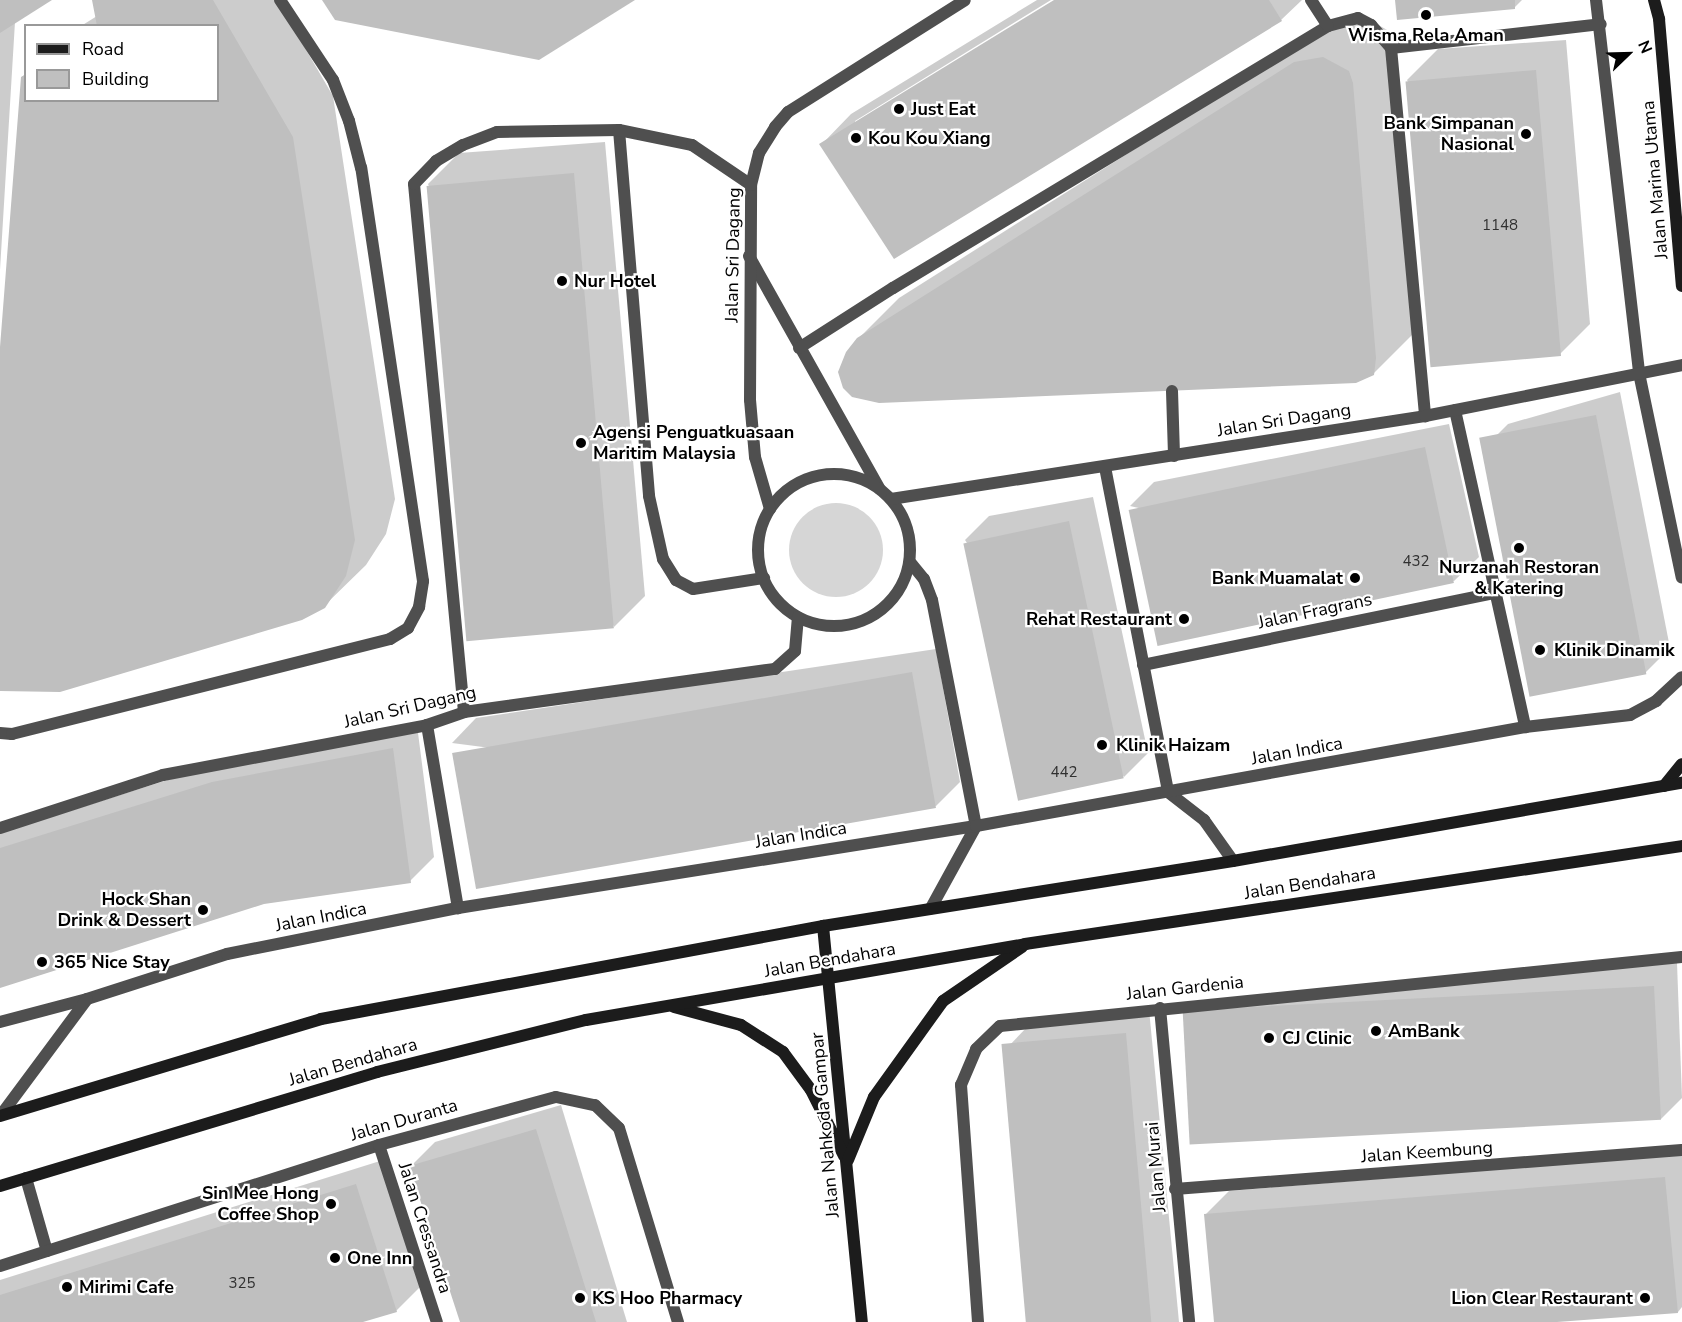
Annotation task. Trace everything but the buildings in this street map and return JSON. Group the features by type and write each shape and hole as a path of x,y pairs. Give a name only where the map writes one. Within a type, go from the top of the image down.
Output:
{"street":[{"path":"0,733 12,734 390,639 408,628 419,608 423,581 361,168 349,121 333,80 280,0"},
{"name":"Jalan Sri Dagang","path":"770,509 755,457 750,400 751,185 759,153 775,127 788,112 965,0"},
{"path":"1311,0 1328,26"},
{"path":"1596,0 1601,24 1639,373 1682,578"},
{"name":"Jalan Marina Utama","path":"1654,0 1659,19 1682,286"},
{"path":"799,348 893,288 1328,26 1358,18 1371,25 1391,48 1425,416"},
{"path":"1391,48 1601,24"},
{"path":"464,711 414,184 436,161 463,145 497,132 619,130 692,145 751,185"},
{"path":"619,130 649,496 663,559 676,580 693,589 764,578"},
{"path":"749,254 799,348 880,489"},
{"name":"Jalan Sri Dagang","path":"891,499 1425,416 1682,365"},
{"path":"1172,391 1174,456"},
{"path":"1455,410 1525,727 1630,715 1656,701 1682,677"},
{"path":"1105,467 1168,792 1204,820 1233,861"},
{"path":"841,474 862,479 880,489 891,499 903,518 909,539 910,562 902,585 888,604 868,619 845,626 820,626 798,617 778,601 764,578 758,555 760,531 770,509 784,493 801,481 821,475 841,474"},
{"path":"910,562 924,579 932,600 976,826 931,908"},
{"name":"Jalan Fragrans","path":"1143,665 1494,593"},
{"name":"Jalan Sri Dagang","path":"0,828 163,775 427,724 464,711 775,669 795,651 798,617"},
{"path":"427,724 459,908"},
{"name":"Jalan Indica","path":"87,999 227,954 459,908 976,826 1525,727"},
{"path":"1664,786 1682,764"},
{"name":"Jalan Bendahara","path":"1,1115 321,1019 823,926 1233,861 1682,783"},
{"name":"Jalan Bendahara","path":"0,1186 377,1072 586,1020 1025,944 1682,846"},
{"name":"Jalan Nahkoda Gampar","path":"823,926 862,1322"},
{"path":"847,1163 874,1097 943,1001 1025,944"},
{"name":"Jalan Gardenia","path":"978,1322 961,1085 976,1049 1000,1026 1160,1008 1682,957"},
{"path":"0,1022 87,999"},
{"path":"1,1115 87,999"},
{"path":"668,1005 741,1025 783,1052 811,1090 847,1163"},
{"name":"Jalan Murai","path":"1160,1008 1189,1322"},
{"name":"Jalan Duranta","path":"0,1266 379,1145 556,1097 595,1105 619,1128 678,1322"},
{"name":"Jalan Cressandra","path":"379,1145 437,1322"},
{"name":"Jalan Keembung","path":"1175,1189 1682,1150"},
{"path":"26,1178 47,1251"}],"shaded area":[{"path":"827,503 845,503 870,516 880,532 883,550 880,568 870,584 845,597 827,597 802,584 789,559 789,541 802,516"}],"place":[{"name":"Wisma Rela Aman","path":"1426,15"},
{"name":"Just Eat","path":"899,109"},
{"name":"Bank Simpanan Nasional","path":"1526,134"},
{"name":"Kou Kou Xiang","path":"856,138"},
{"name":"Nur Hotel","path":"562,281"},
{"name":"Agensi Penguatkuasaan Maritim Malaysia","path":"581,443"},
{"name":"Nurzanah Restoran & Katering","path":"1519,548"},
{"name":"Bank Muamalat","path":"1355,578"},
{"name":"Rehat Restaurant","path":"1184,619"},
{"name":"Klinik Dinamik","path":"1540,650"},
{"name":"Klinik Haizam","path":"1102,745"},
{"name":"Hock Shan Drink & Dessert","path":"203,910"},
{"name":"365 Nice Stay","path":"42,962"},
{"name":"AmBank","path":"1376,1031"},
{"name":"CJ Clinic","path":"1269,1038"},
{"name":"Sin Mee Hong Coffee Shop","path":"331,1204"},
{"name":"One Inn","path":"335,1258"},
{"name":"Mirimi Cafe","path":"67,1287"},
{"name":"KS Hoo Pharmacy","path":"580,1298"},
{"name":"Lion Clear Restaurant","path":"1645,1298"}]}
